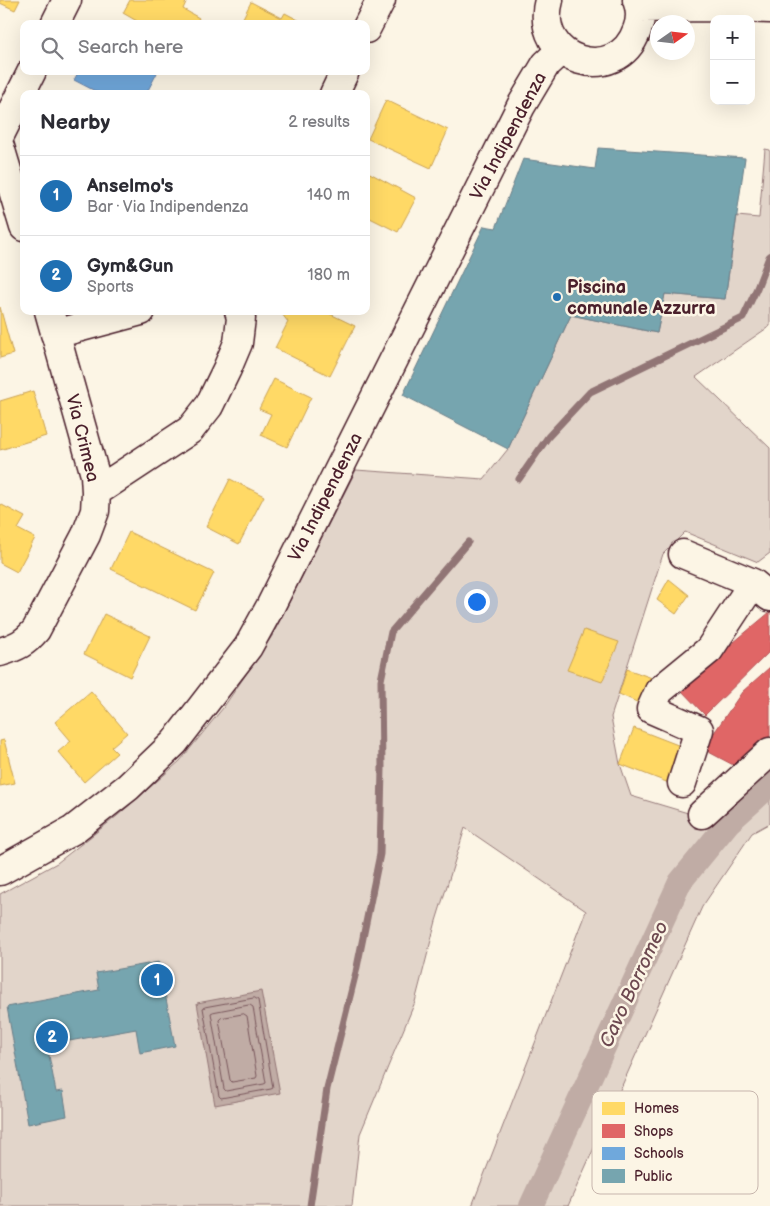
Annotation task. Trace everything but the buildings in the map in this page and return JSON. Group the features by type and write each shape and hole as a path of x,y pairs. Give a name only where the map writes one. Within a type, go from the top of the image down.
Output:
{"street":[{"path":"57,20 67,0"},
{"path":"370,21 381,0"},
{"path":"549,0 546,10 547,25 553,40 561,50 574,58 588,62 605,61 623,52 634,38 640,22 638,4 770,9"},
{"name":"Via Indipendenza","path":"0,871 73,830 128,787 174,743 248,647 270,607 521,106 546,64 561,50"},
{"path":"22,90 30,75"},
{"path":"336,90 344,75"},
{"path":"0,135 20,95"},
{"path":"0,147 20,214"},
{"path":"52,322 109,315"},
{"path":"96,492 190,430 209,406 238,342 240,315"},
{"name":"Via Crimea","path":"0,652 12,649 27,640 36,630 86,534 95,511 95,475 52,322"},
{"path":"682,783 699,730 651,709 659,691 709,650 761,590 684,554"},
{"path":"702,814 770,752"}],"shaded area":[{"path":"765,149 770,150 770,326 696,377 770,448 770,553 758,562 685,532 663,554 611,717 620,764 631,796 708,819 770,763 770,823 752,833 702,907 620,1091 592,1091 592,1152 568,1206 472,1206 586,911 465,828 436,921 415,1002 360,1134 352,1206 0,1206 0,894 57,863 117,816 180,761 223,708 272,636 356,470 484,479 508,449 571,315 657,333 665,294 725,299 737,216 759,218"}],"water":[{"path":"261,991 280,1093 215,1105 197,1003"}],"waterway":[{"path":"519,479 548,437 590,392 743,318 770,256"},
{"path":"310,1206 327,1089 356,972 380,854 382,769 381,680 391,632 468,542"},
{"name":"Cavo Borromeo","path":"531,1206 680,882 729,822 770,785"}],"place":[{"name":"Piscina comunale Azzurra","path":"557,297"},
{"name":"Anselmo's","path":"157,980"},
{"name":"Gym&Gun","path":"52,1037"}]}
